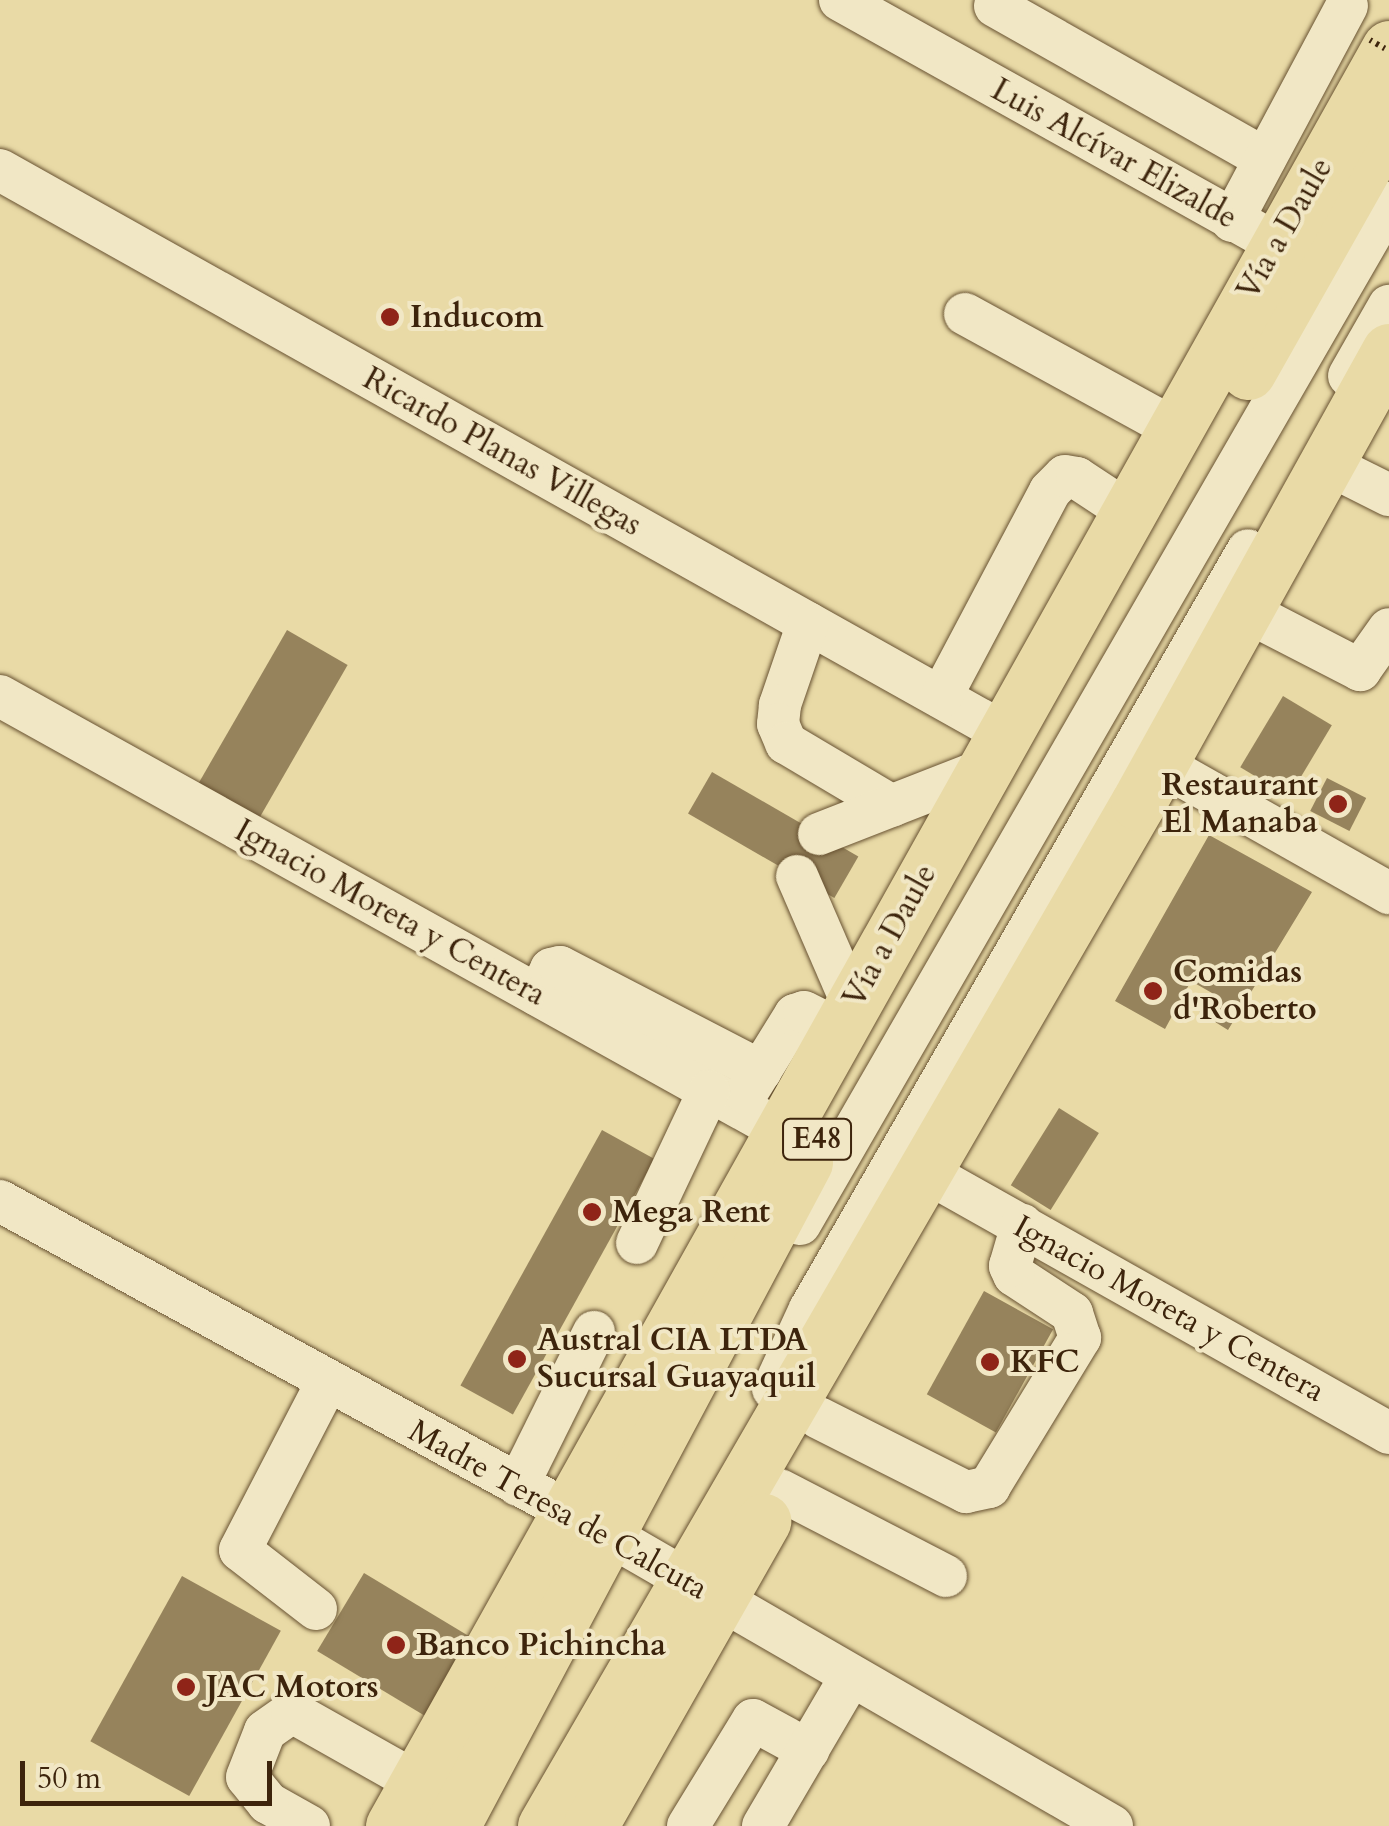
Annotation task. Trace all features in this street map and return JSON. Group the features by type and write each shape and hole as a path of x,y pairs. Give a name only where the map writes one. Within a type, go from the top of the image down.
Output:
{"main road":[{"name":"Vía a Daule","path":"406,1804 580,1529 826,1122 1290,252 1374,36"},
{"name":"Vía a Daule","path":"580,1529 743,1109 845,1016 1174,429 1290,252 1389,124"},
{"path":"545,1826 702,1590 1046,988 1389,351"},
{"path":"590,1826 702,1590 780,1490 949,1185 1046,988 1182,776 1266,622 1369,485 1389,401"},
{"path":"452,1826 580,1596 580,1529"}],"street":[{"name":"Luis Alcívar Elizalde","path":"840,0 1389,307"},
{"path":"995,6 1264,159 1290,252"},
{"path":"1264,159 1374,36"},
{"name":"Ricardo Planas Villegas","path":"0,170 941,697 994,751"},
{"name":"Vía a Daule","path":"580,1529 695,1406 1290,252 1389,203"},
{"path":"702,1590 810,1310 1389,307"},
{"path":"965,314 1174,429"},
{"path":"941,697 1050,491 1065,476 1077,478 1127,511"},
{"path":"1266,622 1360,670 1389,629"},
{"path":"808,623 780,705 786,743 892,806"},
{"name":"Ignacio Moreta y Centera","path":"0,696 743,1109"},
{"path":"819,834 892,806 994,751"},
{"path":"1182,776 1389,893"},
{"path":"637,1242 743,1109 795,1016 804,1012 845,1016 797,876"},
{"path":"538,995 552,969 560,967 761,1071"},
{"name":"Ignacio Moreta y Centera","path":"949,1185 1389,1433"},
{"name":"Madre Teresa de Calcuta","path":"0,1201 518,1485 580,1529 702,1590 1112,1826"},
{"path":"820,1418 966,1492 989,1487 1080,1338 1072,1312 1014,1275 1010,1266 1022,1225"},
{"path":"518,1485 594,1332"},
{"path":"244,1496 319,1378"},
{"path":"316,1609 240,1550 319,1378"},
{"path":"780,1490 946,1576"},
{"path":"764,1826 851,1676"},
{"path":"309,1826 268,1804 247,1777 265,1731 292,1712 406,1804"},
{"path":"688,1826 754,1720 808,1750"}],"building":[{"path":"287,630 348,665 258,821 197,786"},
{"path":"1283,696 1332,725 1289,797 1240,767"},
{"path":"712,772 858,856 834,898 688,814"},
{"name":"Restaurant El Manaba","path":"1327,778 1366,798 1349,831 1310,811"},
{"path":"1209,835 1312,892 1228,1030 1199,1012 1212,993 1191,981 1165,1029 1115,1001"},
{"path":"1059,1108 1099,1133 1051,1210 1011,1185"},
{"path":"602,1130 654,1159 513,1414 460,1385"},
{"name":"KFC","path":"984,1291 1053,1329 996,1433 927,1394"},
{"name":"Banco Pichincha","path":"364,1573 474,1639 427,1717 317,1651"},
{"name":"JAC Motors","path":"182,1576 281,1631 189,1796 90,1741"}],"place":[{"name":"Inducom","path":"390,317"},
{"name":"Restaurant El Manaba","path":"1338,804"},
{"name":"Comidas d'Roberto","path":"1153,991"},
{"name":"Mega Rent","path":"592,1212"},
{"name":"Austral CIA LTDA Sucursal Guayaquil","path":"517,1359"},
{"name":"KFC","path":"990,1362"},
{"name":"Banco Pichincha","path":"396,1645"},
{"name":"JAC Motors","path":"186,1687"}]}
